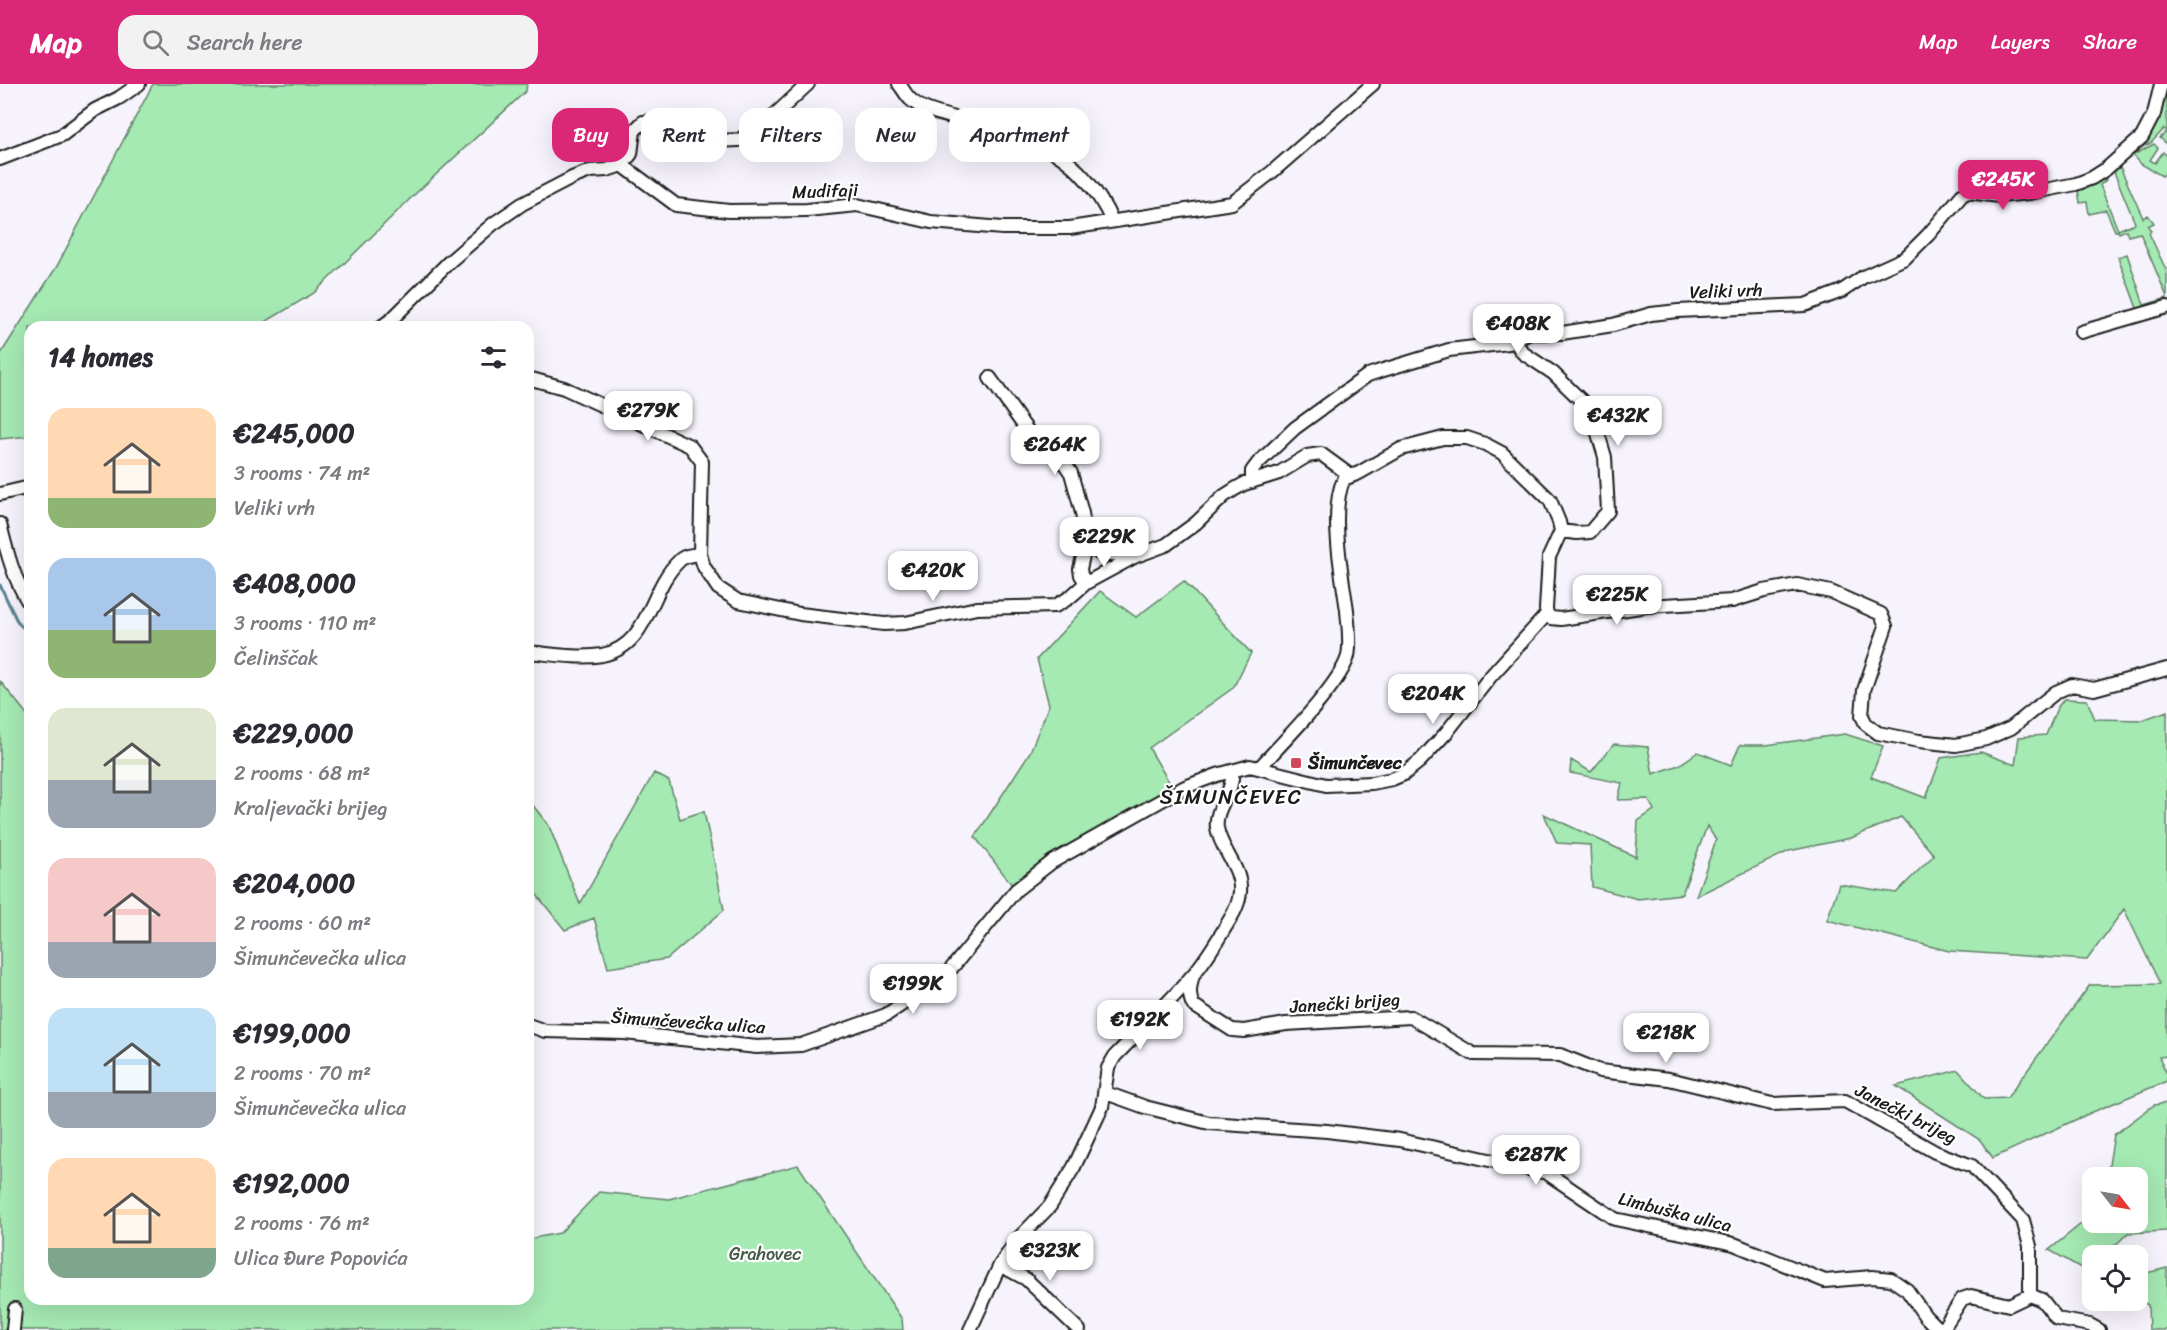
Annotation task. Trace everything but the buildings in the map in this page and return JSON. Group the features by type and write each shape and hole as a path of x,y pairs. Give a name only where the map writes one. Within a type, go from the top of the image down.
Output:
{"street":[{"path":"0,159 62,135 95,110 119,99 139,84"},
{"path":"389,321 449,262 493,224 522,204 590,171 607,170 622,165 631,154 634,131 643,122 658,122 716,141 739,140 766,123 808,84"},
{"path":"899,84 910,99 931,112 1024,137 1057,153 1084,176 1112,221"},
{"name":"Mudifaji","path":"622,165 676,205 729,212 807,210 857,205 931,222 1003,228 1070,228 1232,203 1272,172 1373,84"},
{"name":"Veliki vrh","path":"1252,482 1252,471 1258,463 1295,428 1368,375 1407,362 1449,350 1509,343 1530,333 1562,333 1602,327 1651,314 1701,309 1805,305 1822,300 1842,291 1863,277 1905,258 1966,192 2000,196 2030,193 2076,184 2106,169 2142,137 2154,114 2161,84"},
{"path":"2081,332 2167,307"},
{"path":"1516,340 1523,353 1553,372 1591,410 1605,457 1608,511 1590,532 1561,531"},
{"path":"990,378 1034,440 1056,451 1071,473 1082,513 1086,543 1080,569 1086,583"},
{"path":"534,380 564,388 690,446 702,462 700,554 704,567 718,588 738,601 800,614 884,624 905,623 977,608 1055,606 1070,598 1086,583 1136,556 1166,545 1196,523 1224,496 1244,484 1279,473 1307,456 1321,454 1352,476"},
{"path":"1259,768 1293,732 1329,687 1348,656 1348,625 1337,519 1339,489 1344,478 1352,476 1401,449 1443,438 1467,438 1502,453 1550,500 1561,531 1549,557 1546,614 1551,618 1561,620 1647,606 1732,601 1764,591 1797,585 1831,592 1881,614 1886,626 1864,690 1862,716 1866,724 1878,733 1918,741 1956,745 1986,739 2011,728 2056,692 2072,685 2094,689 2167,669"},
{"path":"0,494 24,488"},
{"path":"0,524 6,552 24,595"},
{"path":"1086,543 1099,553 1136,556"},
{"path":"534,652 601,655 624,647 629,644 640,628 679,561 686,556 700,554"},
{"name":"Šimunčevečka ulica","path":"534,1027 545,1031 624,1033 757,1047 801,1045 838,1034 886,1015 946,975 1016,890 1052,862 1185,787 1250,766 1326,784 1371,783 1404,774 1420,761 1446,733 1546,614"},
{"path":"970,1330 1000,1265 1017,1240 1050,1206 1074,1167 1102,1107 1106,1093 1108,1068 1115,1056 1192,975 1235,911 1240,893 1239,875 1220,839 1217,827 1217,816 1231,784 1232,771"},
{"path":"1192,975 1189,989 1193,1005"},
{"path":"1163,1005 1172,1003 1193,1005"},
{"name":"Janečki brijeg","path":"1193,1005 1232,1030 1244,1031 1286,1024 1411,1017 1473,1054 1560,1054 1600,1071 1670,1079 1772,1104 1845,1101 1935,1152 1972,1166 2023,1220 2030,1246 2030,1295"},
{"name":"Limbuška ulica","path":"1106,1093 1145,1107 1209,1123 1327,1131 1400,1140 1547,1173 1615,1219 1734,1244 1825,1281 1872,1277 1891,1279 1907,1290 1925,1316 1941,1330 1962,1299 1971,1296 2009,1305 2030,1295"},
{"path":"1000,1265 1026,1279 1079,1330"},
{"path":"2030,1295 2042,1300 2056,1319 2090,1325 2099,1330"},
{"path":"13,1330 15,1309"}],"green space":[{"path":"153,84 527,84 526,91 413,196 314,293 267,321 24,321 24,437 0,439 0,355 57,266"},
{"path":"2162,89 2167,91 2167,131 2164,129 2151,143 2131,152"},
{"path":"2167,131 2167,144 2160,138"},
{"path":"2154,144 2158,148 2150,160 2155,163 2163,152 2167,156 2167,172 2162,176 2141,164 2133,155"},
{"path":"2120,167 2143,218 2148,215 2154,223 2148,226 2151,231 2149,233 2167,272 2167,297 2140,233 2128,236 2126,230 2119,233 2115,231 2106,210 2089,214 2087,202 2080,203 2078,189 2105,178 2106,180 2100,185 2118,230 2135,223 2114,172"},
{"path":"2127,254 2144,305 2167,298 2167,304 2138,311 2118,257"},
{"path":"1184,581 1251,653 1233,688 1149,748 1172,787 1016,890 975,837 1030,752 1049,705 1037,659 1100,591 1136,617"},
{"name":"Grahovec","path":"0,681 24,711 24,1305 534,1305 534,1238 560,1233 599,1192 669,1199 798,1165 902,1319 903,1330 0,1330"},
{"path":"2064,699 2087,700 2095,719 2142,720 2167,711 2167,1056 2159,1057 2167,1074 2167,1081 1993,1158 1980,1140 1896,1086 1958,1070 1984,1099 2007,1098 2090,985 2160,984 2124,909 2087,960 1949,951 1827,920 1839,884 1896,893 1934,855 1901,817 1851,838 1789,851 1696,896 1716,840 1707,826 1682,894 1638,899 1592,887 1590,845 1557,843 1544,814 1636,857 1638,821 1654,810 1648,799 1618,800 1622,783 1570,773 1571,760 1591,772 1614,744 1648,747 1653,774 1679,765 1698,752 1731,765 1740,745 1766,745 1845,734 1883,746 1871,777 1926,798 1941,758 1981,752 2015,765 2019,737 2046,735 2057,708"},
{"path":"654,773 669,781 680,819 704,811 724,910 667,959 608,968 594,918 565,930 534,891 534,807 549,826 580,904"},
{"path":"2167,1103 2167,1231 2148,1232 2148,1167 2109,1167 2114,1135 2154,1105"},
{"path":"2082,1223 2082,1233 2128,1233 2115,1245 2082,1245 2082,1269 2049,1250"},
{"path":"2167,1268 2167,1330 2149,1330 2148,1273"}],"waterway":[{"path":"0,585 18,623 24,628"}],"place":[{"name":"Šimunčevec","path":"1296,763"}],"district":[{"name":"ŠIMUNČEVEC","path":"1231,797"}]}
